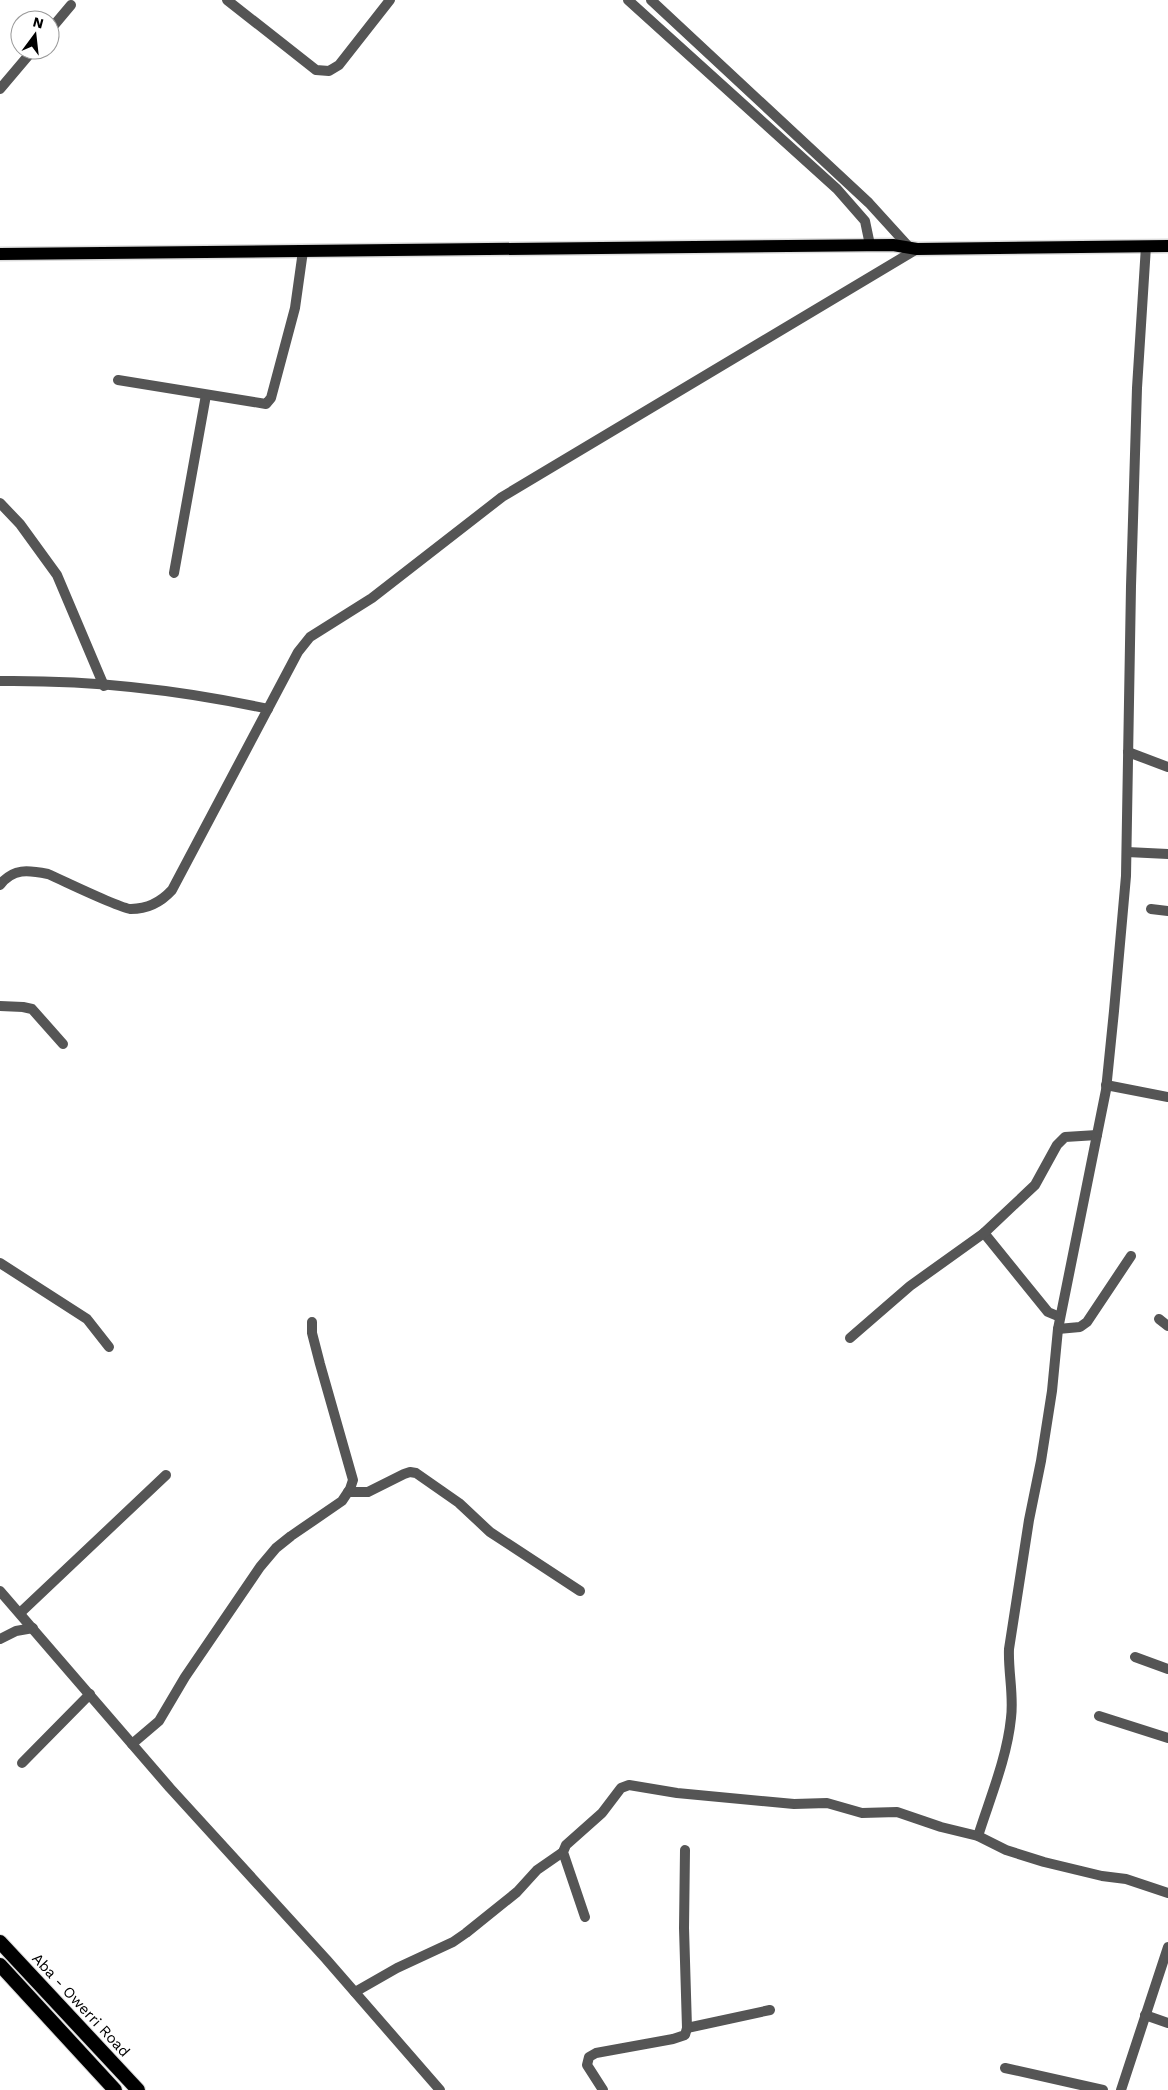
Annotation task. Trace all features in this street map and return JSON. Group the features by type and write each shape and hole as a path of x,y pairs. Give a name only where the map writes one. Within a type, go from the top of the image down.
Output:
{"highway":[{"name":"Aba - Owerri Road","path":"0,1942 138,2090"},
{"path":"0,1965 115,2090"}],"main road":[{"path":"0,254 893,244 913,248 1168,246"}],"street":[{"path":"227,0 316,70 329,71 339,65 390,0"},
{"path":"628,0 837,189 865,221 870,245"},
{"path":"0,885 6,876 20,870 48,874 129,909 153,905 162,901 172,890 298,652 310,637 372,598 502,497 913,248 869,203 651,0"},
{"path":"60,18 71,5"},
{"path":"0,89 25,60"},
{"path":"978,1836 1004,1757 1011,1720 1012,1699 1008,1670 1009,1649 1052,1391 1060,1317 1106,1085 1127,852 1137,388 1146,246"},
{"path":"118,380 266,404 271,398 294,308 303,250"},
{"path":"174,573 206,395"},
{"path":"0,503 20,524 57,575 104,686"},
{"path":"0,681 54,681 104,686 268,709"},
{"path":"1128,752 1168,767"},
{"path":"1127,852 1168,854"},
{"path":"1151,909 1168,911"},
{"path":"0,1006 32,1009 63,1044"},
{"path":"1106,1085 1168,1097"},
{"path":"850,1338 910,1286 984,1233 1035,1185 1057,1144 1065,1137 1097,1135"},
{"path":"984,1233 1048,1312 1060,1317"},
{"path":"1058,1329 1080,1326 1087,1322 1132,1256"},
{"path":"0,1263 87,1319 109,1347"},
{"path":"1159,1320 1168,1326"},
{"path":"132,1744 159,1721 184,1677 260,1567 276,1548 342,1501 348,1492 353,1480 322,1373 312,1333 312,1322"},
{"path":"348,1492 368,1492 404,1474 416,1473 459,1503 490,1532 580,1591"},
{"path":"20,1612 166,1476"},
{"path":"0,1591 132,1744 355,1992 440,2090"},
{"path":"0,1639 16,1631 33,1628"},
{"path":"1135,1657 1168,1669"},
{"path":"22,1763 90,1694"},
{"path":"1099,1716 1168,1738"},
{"path":"355,1992 396,1968 453,1942 466,1933 517,1892 537,1870 563,1852 566,1845 602,1813 621,1788 629,1785 677,1793 794,1804 827,1803 862,1813 897,1812 941,1827 978,1836 1006,1850 1044,1862 1102,1876 1126,1879 1168,1893"},
{"path":"603,2090 587,2065 589,2058 596,2053 673,2039 685,2035 688,2028 684,1928 685,1850"},
{"path":"563,1852 585,1917"},
{"path":"1120,2090 1168,1947"},
{"path":"688,2028 770,2010"},
{"path":"1145,2015 1168,2023"},
{"path":"1006,2068 1102,2090"}]}
